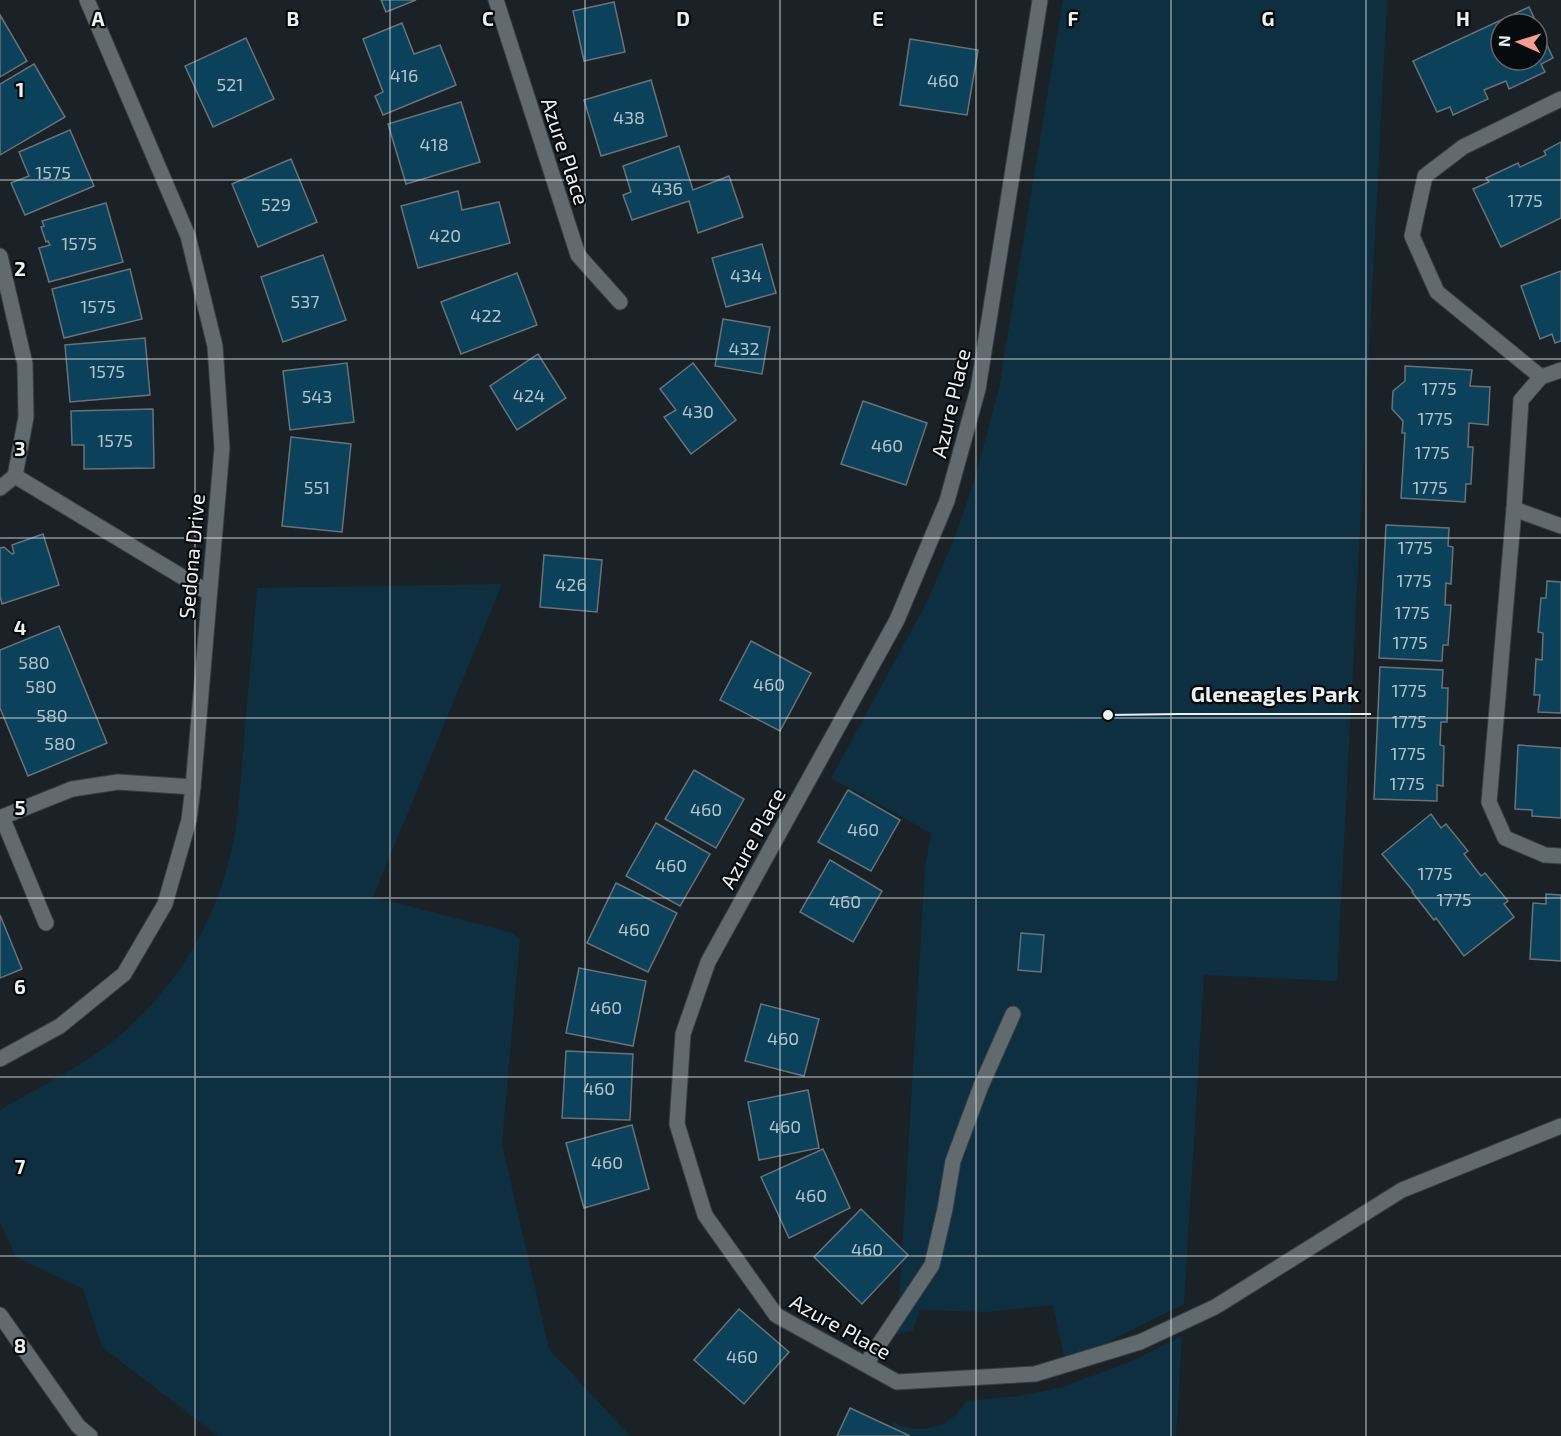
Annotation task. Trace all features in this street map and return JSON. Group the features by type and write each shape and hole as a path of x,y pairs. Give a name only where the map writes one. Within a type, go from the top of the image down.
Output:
{"street":[{"name":"Sedona Drive","path":"0,1059 60,1026 124,974 165,904 189,820 222,448 215,345 188,236 87,0"},
{"name":"Azure Place","path":"496,0 578,255 620,302"},
{"name":"Azure Place","path":"1041,0 978,389 947,501 897,620 708,962 682,1034 677,1124 705,1215 776,1315 897,1382 1035,1374 1140,1342 1215,1307 1402,1190 1561,1126"},
{"path":"1541,377 1437,292 1412,236 1425,176 1463,147 1561,99"},
{"path":"0,256 25,364 26,417 15,476 0,488"},
{"path":"1561,370 1541,377 1521,400 1489,802 1505,838 1545,855 1561,856"},
{"path":"15,476 209,593"},
{"path":"1514,509 1561,526"},
{"path":"46,923 1,815 72,789 118,782 193,787"},
{"path":"866,1364 932,1265 945,1209 952,1161 981,1086 1013,1014"},
{"path":"0,1315 78,1425 90,1436"}],"shaded area":[{"path":"1063,0 1387,0 1337,981 1204,975 1184,1304 1094,1349 1067,1358 1063,1352 1053,1305 987,1312 920,1310 913,1330 897,1335 925,869 931,833 831,778 925,606 953,542 974,482 999,388"},
{"path":"502,584 373,897 513,933 520,939 502,1144 549,1349 630,1436 218,1436 102,1347 83,1289 16,1257 0,1222 0,1110 97,1053 126,1030 166,988 198,940 221,888 237,821 257,588"},
{"path":"1182,1336 1176,1436 892,1436 893,1422 913,1428 934,1427 952,1418 966,1401 1018,1396 1060,1388 1132,1361"}],"building":[{"path":"381,0 416,0 386,12"},
{"path":"614,2 625,52 584,61 573,11"},
{"path":"1529,7 1531,12 1518,12"},
{"path":"0,15 27,61 0,77"},
{"path":"402,23 414,54 440,45 456,85 383,115 375,96 383,92 363,39"},
{"path":"1489,26 1489,72 1545,72 1509,89 1506,81 1484,90 1488,99 1453,115 1450,107 1437,112 1413,61"},
{"path":"246,38 274,99 213,127 185,66"},
{"path":"910,39 978,50 967,115 900,105"},
{"path":"34,64 65,117 0,155 0,84"},
{"path":"651,80 667,136 601,156 584,100"},
{"path":"461,102 480,162 406,184 388,124"},
{"path":"70,130 94,186 25,215 11,183 29,176 19,152"},
{"path":"1561,142 1561,218 1501,247 1473,189 1489,182 1486,178 1518,163 1520,167 1546,155 1544,151"},
{"path":"679,146 693,190 729,176 743,217 698,233 689,201 632,220 623,195 631,192 623,166"},
{"path":"291,159 317,222 258,247 232,184"},
{"path":"458,191 462,210 499,202 510,243 418,268 401,206"},
{"path":"106,203 123,262 49,282 39,248 50,245 48,241 46,242 41,227 44,226 42,221"},
{"path":"762,244 776,293 726,307 712,258"},
{"path":"323,255 346,320 283,342 261,277"},
{"path":"130,269 142,319 64,338 52,289"},
{"path":"1561,271 1561,341 1555,343 1552,334 1540,339 1521,286"},
{"path":"517,273 537,325 461,354 441,302"},
{"path":"723,319 770,327 762,374 715,366"},
{"path":"145,338 150,395 70,402 65,345"},
{"path":"538,354 566,398 517,430 490,386"},
{"path":"347,363 354,422 290,430 283,371"},
{"path":"693,363 736,420 691,454 664,417 676,410 660,389"},
{"path":"1405,366 1472,370 1470,386 1490,387 1488,425 1469,423 1468,447 1473,447 1471,484 1466,484 1465,502 1401,498 1405,433 1402,433 1403,421 1392,409 1393,391 1405,381"},
{"path":"863,401 927,423 906,485 841,464"},
{"path":"153,409 154,468 84,469 84,445 72,445 71,411"},
{"path":"291,437 351,444 342,532 282,526"},
{"path":"1386,525 1449,528 1448,546 1453,547 1451,584 1446,583 1445,605 1451,605 1448,645 1443,645 1442,661 1379,658"},
{"path":"43,534 59,585 2,604 0,548 4,547 12,554 14,553 12,545"},
{"path":"544,555 602,560 597,612 540,607"},
{"path":"1547,581 1561,582 1561,713 1538,712 1540,695 1534,695 1536,659 1542,660 1543,633 1538,632 1541,598 1546,598"},
{"path":"59,626 107,743 28,776 0,708 0,650"},
{"path":"751,641 811,673 780,731 720,700"},
{"path":"1380,667 1443,670 1442,688 1448,688 1447,722 1441,722 1440,745 1444,746 1443,786 1437,785 1437,801 1374,799"},
{"path":"1518,745 1561,748 1561,818 1532,816 1532,810 1515,809"},
{"path":"694,770 744,799 716,848 665,819"},
{"path":"848,790 900,820 871,871 818,842"},
{"path":"1431,814 1441,828 1446,824 1468,851 1464,854 1481,876 1485,873 1508,901 1504,904 1514,917 1464,956 1436,918 1434,920 1382,854"},
{"path":"656,823 710,854 680,906 626,876"},
{"path":"830,860 882,891 853,942 800,912"},
{"path":"616,883 677,913 648,972 587,943"},
{"path":"1546,894 1561,895 1561,961 1530,959 1533,903 1546,904"},
{"path":"0,915 22,969 0,978"},
{"path":"1021,933 1044,935 1041,972 1018,970"},
{"path":"579,968 646,981 633,1046 566,1033"},
{"path":"761,1004 819,1019 804,1076 745,1061"},
{"path":"566,1051 633,1054 630,1120 562,1118"},
{"path":"808,1090 819,1148 759,1160 748,1102"},
{"path":"632,1125 649,1189 584,1208 566,1143"},
{"path":"823,1149 850,1208 789,1238 761,1177"},
{"path":"861,1209 908,1255 862,1304 814,1257"},
{"path":"739,1309 789,1352 744,1404 694,1360"},
{"path":"850,1408 910,1436 837,1436"}],"place":[{"name":"Gleneagles Park","path":"1108,715"}]}
